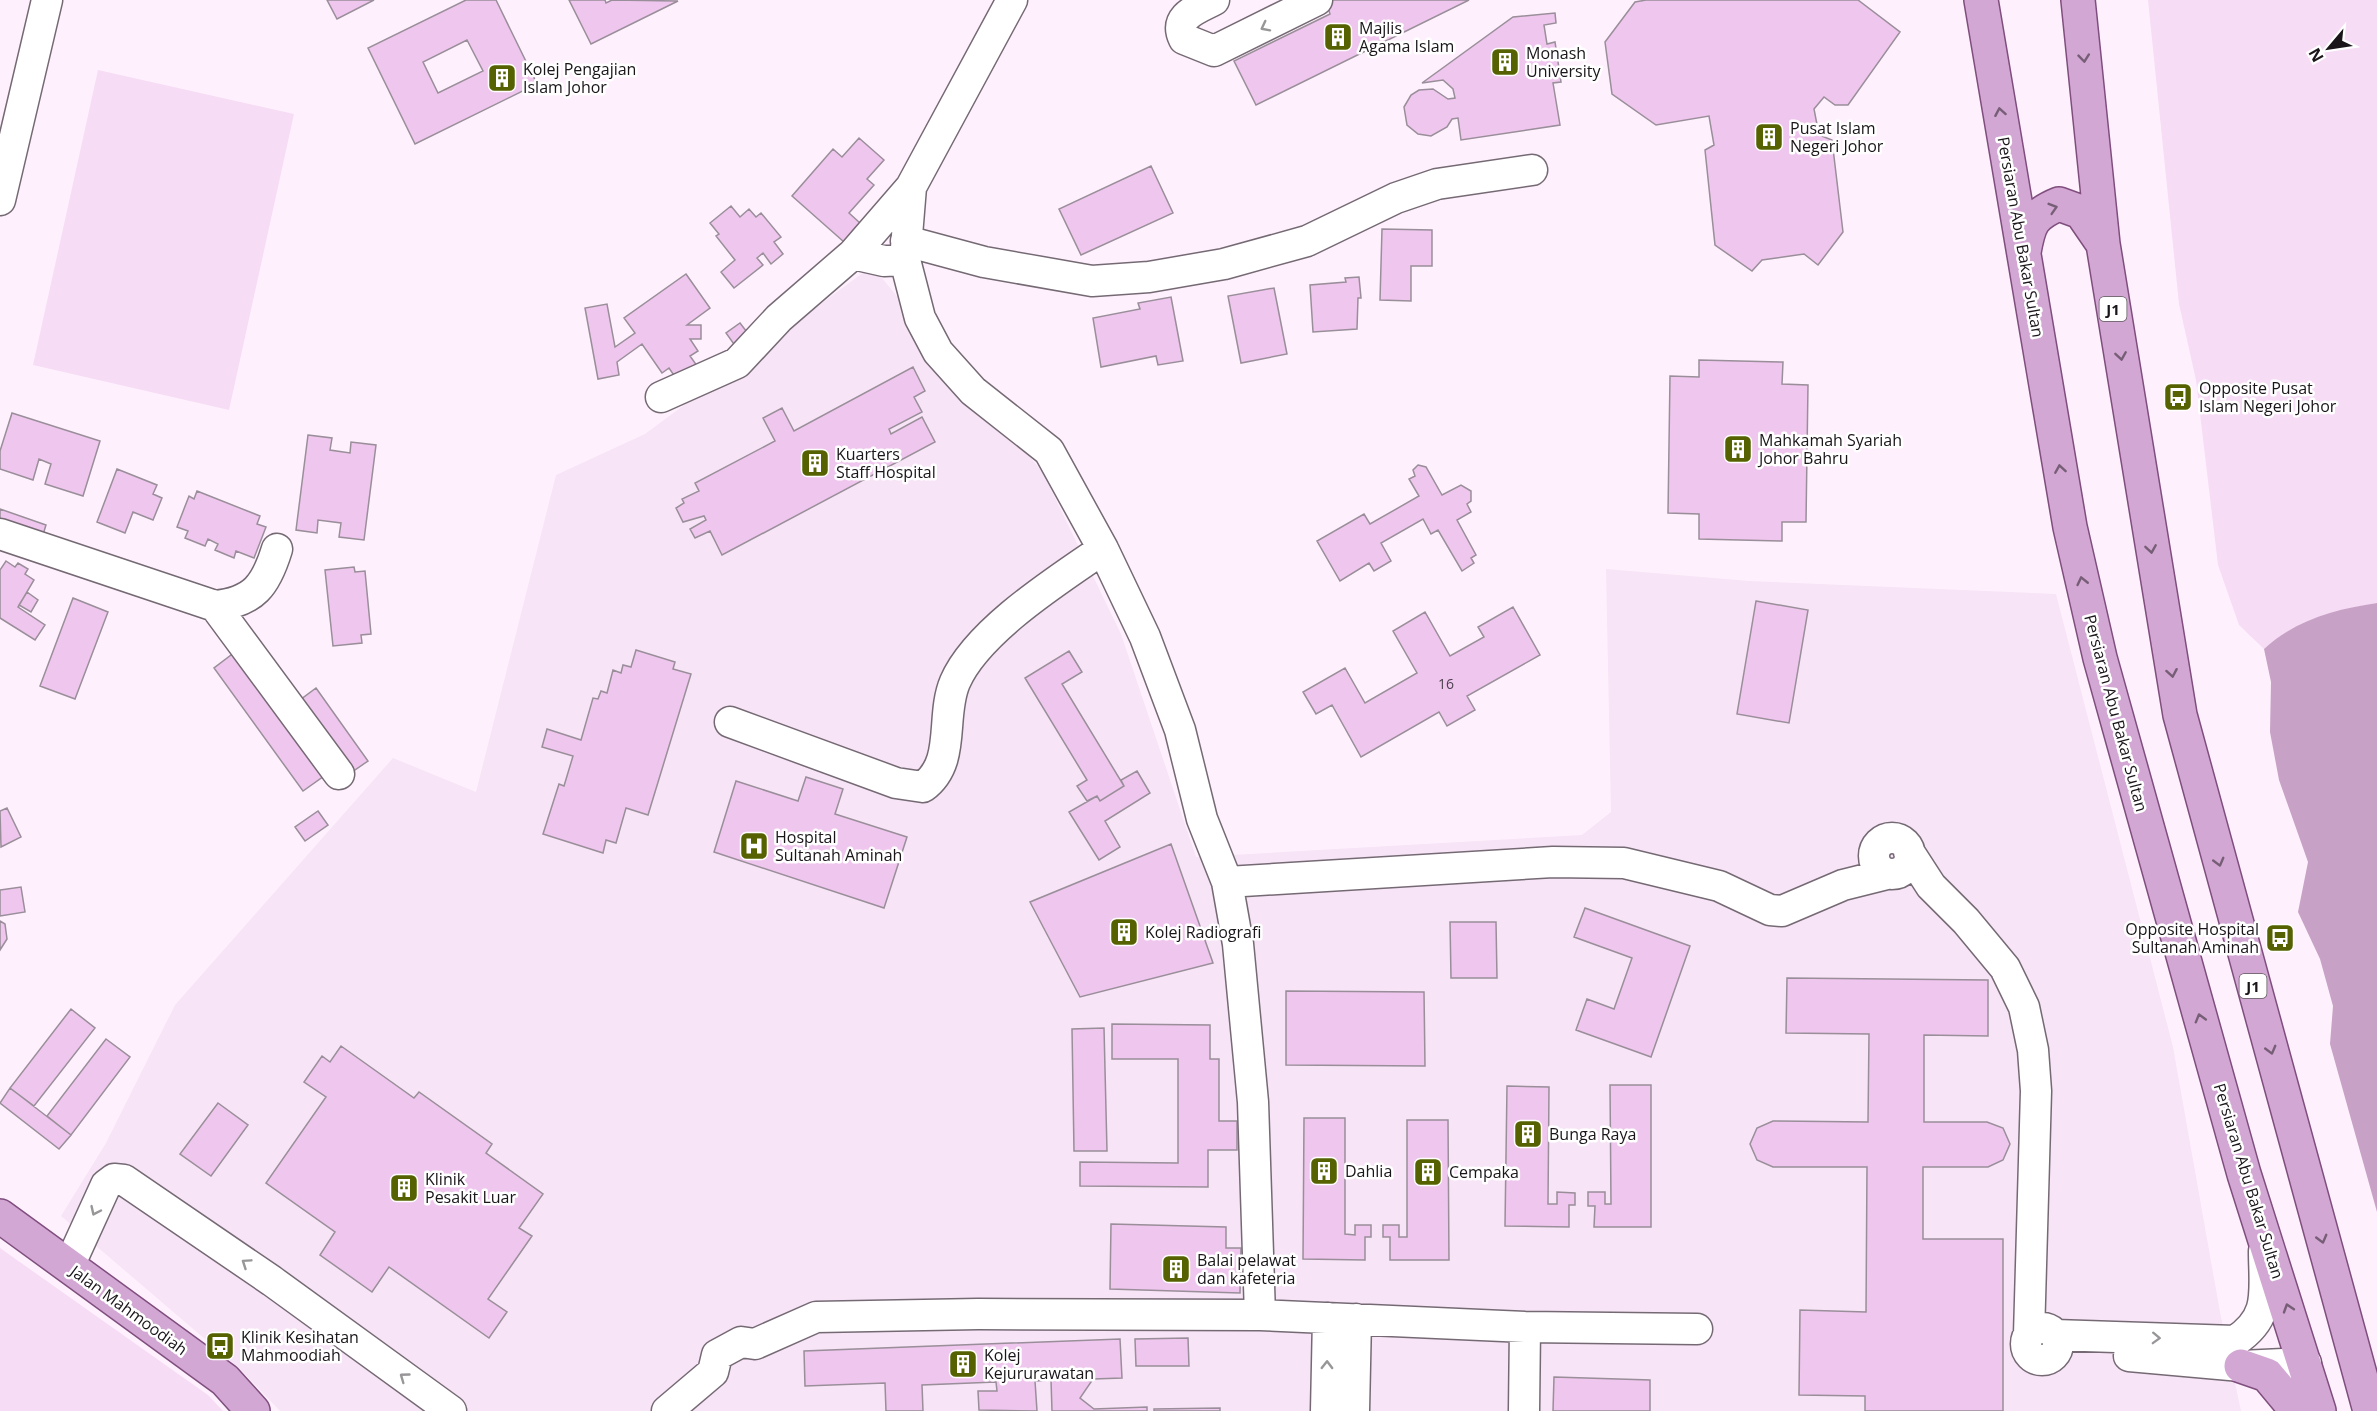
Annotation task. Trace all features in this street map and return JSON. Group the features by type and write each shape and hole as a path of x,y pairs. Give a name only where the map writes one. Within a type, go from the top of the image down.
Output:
{"main road":[{"name":"Persiaran Abu Bakar Sultan","path":"1981,0 2070,527 2100,658 2244,1174 2306,1363 2319,1411"},
{"name":"J1","path":"2078,0 2103,244 2180,715 2370,1411"},
{"path":"2024,252 2027,233 2035,216 2059,204 2081,212 2103,244"},
{"name":"Jalan Mahmoodiah","path":"0,1216 225,1380 253,1411"},
{"path":"2241,1366 2267,1375 2298,1411"}],"street":[{"path":"0,200 47,0"},
{"path":"661,397 737,363 779,318 853,254 911,187 1012,0"},
{"path":"1214,0 1188,14 1181,21 1180,30 1185,39 1214,51 1317,0"},
{"path":"853,254 884,261 905,251 1092,281 1149,277 1224,264 1307,240 1396,198 1437,184 1532,170"},
{"path":"911,187 905,251 920,318 938,352 973,391 1049,451 1103,549 1145,637 1172,710 1202,819 1227,882 1238,944 1254,1102 1260,1316"},
{"path":"0,534 215,606 233,604 250,595 265,582 277,549"},
{"path":"730,722 896,783 923,787 936,777 944,759 948,712 955,682 976,649 1041,592 1103,549"},
{"path":"215,606 339,774"},
{"path":"1227,882 1553,862 1624,863 1719,886 1770,910 1782,910 1892,864 1931,886 1966,921 2005,968 2024,1007 2030,1033 2036,1091 2047,1340"},
{"path":"69,1266 106,1185 114,1179 124,1180 272,1281 451,1411"},
{"path":"2047,1340 2235,1341 2253,1329 2262,1312 2264,1235"},
{"path":"667,1411 712,1372 728,1373 750,1360 755,1344 816,1317 978,1314 1260,1316 1525,1327 1697,1329"},
{"path":"1326,1411 1342,1319"},
{"path":"1342,1319 1354,1411"},
{"path":"1524,1411 1525,1327"},
{"path":"2047,1340 2241,1366 2306,1363"}],"shaded area":[{"path":"2148,0 2377,0 2377,603 2317,618 2289,631 2264,649 2239,625 2218,565 2196,380 2179,304"},
{"path":"98,70 294,114 229,410 33,365"},
{"name":"Hospital Sultanah Aminah","path":"872,266 1043,473 1121,634 1196,857 1582,835 1611,812 1606,569 1749,581 2056,594 2173,1047 2220,1312 2241,1411 280,1411 240,1369 61,1216 106,1143 175,1005 393,758 476,792 556,475 645,434"},
{"path":"2377,603 2377,1212 2330,1044 2333,1006 2320,959 2298,912 2308,862 2279,780 2270,732 2271,682 2264,649 2289,630 2317,617"},
{"path":"0,1248 208,1395 223,1411 0,1411"}],"building":[{"path":"327,0 374,0 337,19"},
{"name":"Kolej Pengajian Islam Johor","path":"466,0 496,0 537,84 415,144 368,48","holes":["467,40 483,71 438,93 423,62"]},
{"name":"Kolej Pengajian Islam Johor","path":"569,0 605,0 606,3 612,0 678,1 591,44"},
{"name":"Majlis Agama Islam","path":"1326,0 1469,0 1256,105 1234,61 1330,14"},
{"name":"Pusat Islam Negeri Johor","path":"1646,0 1858,0 1900,32 1848,105 1835,105 1824,97 1814,109 1819,135 1832,140 1843,232 1818,265 1804,254 1762,260 1752,271 1715,245 1705,150 1714,145 1709,116 1656,125 1612,94 1605,42 1635,2"},
{"name":"Monash University","path":"1555,13 1556,23 1544,25 1547,44 1555,42 1561,82 1553,83 1560,125 1461,140 1458,118 1452,119 1447,127 1431,136 1418,134 1407,125 1404,107 1411,95 1419,90 1433,89 1448,99 1455,98 1453,89 1443,80 1422,83 1513,17"},
{"path":"859,138 884,160 867,179 874,185 849,213 860,223 844,242 792,196 833,149 842,157"},
{"path":"1151,166 1173,213 1081,255 1059,209"},
{"path":"731,206 740,217 749,209 756,217 761,213 781,237 774,242 783,254 771,264 763,253 757,258 763,265 734,288 721,272 735,260 716,236 719,234 710,223"},
{"path":"1382,229 1432,230 1432,266 1411,266 1411,301 1380,300"},
{"path":"686,274 710,308 687,325 701,325 701,339 690,339 698,351 690,356 700,370 680,384 669,368 662,373 642,344 617,362 619,375 598,379 585,308 607,304 615,347 635,333 624,318"},
{"path":"1359,277 1361,298 1358,298 1357,329 1313,332 1310,285 1346,282 1345,278"},
{"path":"1274,288 1287,354 1241,363 1228,296"},
{"path":"1171,297 1183,361 1158,365 1156,356 1101,367 1093,318 1140,309 1138,303"},
{"path":"740,323 750,336 736,347 726,333"},
{"name":"Mahkamah Syariah Johor Bahru","path":"1699,360 1783,362 1782,384 1808,385 1806,522 1782,522 1782,541 1699,539 1699,514 1668,513 1670,376 1699,377"},
{"name":"Kuarters Staff Hospital","path":"913,367 925,391 914,397 922,412 889,429 891,434 922,417 935,442 722,555 710,531 695,538 690,529 706,520 704,516 683,522 676,508 684,503 682,499 699,491 695,483 775,441 763,418 782,408 794,431"},
{"path":"12,413 100,441 83,496 45,484 51,464 39,459 33,480 0,469 0,451"},
{"path":"308,435 332,438 330,450 350,453 351,442 376,445 364,540 339,537 341,523 318,520 317,533 296,530"},
{"path":"1418,465 1426,467 1442,495 1461,485 1471,491 1471,501 1467,504 1471,512 1457,520 1476,555 1471,558 1474,563 1462,571 1438,530 1431,534 1423,519 1381,543 1391,561 1374,571 1369,563 1340,581 1317,541 1364,514 1370,524 1419,496 1409,479 1415,476 1413,470"},
{"path":"117,469 157,485 153,494 162,498 153,520 133,512 125,533 97,522"},
{"path":"197,491 260,516 257,524 266,527 254,558 236,551 234,558 215,550 218,544 208,539 205,546 185,538 188,531 177,527 189,496 194,499"},
{"path":"0,509 46,525 42,538 0,523"},
{"path":"6,561 15,567 18,563 28,569 25,574 34,580 18,607 45,625 35,640 0,618 0,570"},
{"path":"354,567 355,572 365,571 371,634 361,635 362,643 333,646 325,570"},
{"path":"27,592 38,600 31,612 19,605"},
{"path":"73,598 108,612 75,699 40,686"},
{"path":"1756,601 1808,610 1789,723 1737,714"},
{"path":"1513,607 1540,655 1467,696 1475,710 1447,726 1439,712 1361,757 1332,705 1316,714 1303,692 1345,668 1365,703 1417,673 1393,631 1425,612 1450,656 1484,637 1478,627"},
{"path":"636,650 675,662 673,669 691,674 648,815 626,808 616,843 606,840 603,853 543,834 559,784 564,786 573,756 542,747 547,729 581,740 593,698 598,699 601,691 607,693 613,670 621,673 623,665 631,667"},
{"path":"1069,651 1082,672 1062,684 1124,786 1100,801 1097,796 1087,801 1077,786 1087,780 1025,678"},
{"path":"235,652 324,776 303,791 214,668"},
{"path":"316,688 368,761 352,772 300,700"},
{"path":"1137,771 1150,793 1105,821 1120,847 1099,860 1069,812 1097,796 1100,801 1124,786 1121,780"},
{"path":"806,777 843,789 835,814 907,837 884,908 714,852 736,781 798,801"},
{"path":"7,808 21,837 1,847 0,811"},
{"path":"318,811 328,825 305,841 295,827"},
{"name":"Kolej Radiografi","path":"1171,844 1213,963 1080,997 1030,902"},
{"path":"21,887 25,912 0,916 0,890"},
{"path":"1585,908 1690,946 1651,1057 1576,1030 1587,999 1614,1009 1632,958 1574,937"},
{"path":"0,921 5,924 7,939 0,950"},
{"path":"1450,922 1496,922 1497,978 1451,978"},
{"path":"1787,978 1988,980 1988,1036 1924,1035 1924,1122 1987,1122 2003,1128 2010,1144 2003,1160 1988,1167 1923,1167 1923,1239 2003,1239 2003,1411 1865,1411 1865,1396 1799,1395 1800,1310 1866,1312 1867,1167 1773,1167 1757,1160 1750,1144 1757,1128 1773,1121 1868,1122 1869,1034 1786,1033"},
{"path":"1286,991 1424,992 1425,1066 1286,1065"},
{"path":"71,1009 95,1028 34,1106 10,1088"},
{"path":"1112,1024 1210,1025 1210,1059 1219,1059 1219,1121 1237,1121 1237,1150 1208,1150 1208,1187 1080,1186 1080,1162 1178,1163 1178,1059 1112,1059"},
{"path":"1104,1028 1107,1151 1074,1151 1072,1029"},
{"path":"106,1039 130,1057 71,1135 47,1116"},
{"name":"Klinik Pesakit Luar","path":"341,1046 414,1098 419,1092 492,1144 486,1153 543,1194 519,1228 532,1236 488,1299 507,1312 489,1338 389,1267 372,1292 320,1255 335,1232 266,1183 326,1097 304,1082 322,1056 330,1062"},
{"path":"1610,1085 1651,1085 1651,1227 1594,1227 1595,1206 1588,1206 1588,1192 1605,1192 1605,1204 1611,1204"},
{"name":"Bunga Raya","path":"1507,1086 1549,1087 1548,1204 1557,1204 1557,1192 1575,1193 1575,1205 1569,1205 1569,1227 1505,1226"},
{"path":"10,1088 71,1135 59,1149 0,1103"},
{"path":"218,1103 248,1125 211,1176 180,1154"},
{"name":"Dahlia","path":"1304,1118 1345,1118 1345,1234 1355,1235 1355,1225 1371,1225 1371,1237 1365,1237 1365,1260 1303,1259"},
{"name":"Cempaka","path":"1407,1120 1448,1120 1449,1260 1390,1260 1390,1237 1383,1237 1383,1225 1399,1225 1399,1237 1407,1237"},
{"name":"Balai pelawat dan kafeteria","path":"1111,1224 1226,1227 1226,1248 1241,1248 1240,1293 1110,1289"},
{"path":"1188,1338 1189,1366 1136,1366 1135,1339"},
{"name":"Kolej Kejururawatan","path":"1120,1339 1122,1378 1093,1379 1080,1398 1094,1409 1147,1407 1147,1411 1052,1411 1051,1380 1035,1381 1037,1411 979,1410 978,1391 997,1391 996,1382 922,1385 923,1411 886,1411 885,1383 805,1386 804,1351"},
{"path":"1554,1377 1650,1380 1650,1411 1553,1411"},
{"path":"1220,1408 1220,1411 1154,1411 1154,1409"}],"place":[{"name":"Majlis Agama Islam","path":"1338,37"},
{"name":"Monash University","path":"1505,62"},
{"name":"Kolej Pengajian Islam Johor","path":"502,78"},
{"name":"Pusat Islam Negeri Johor","path":"1769,137"},
{"name":"Opposite Pusat Islam Negeri Johor","path":"2178,397"},
{"name":"Mahkamah Syariah Johor Bahru","path":"1738,449"},
{"name":"Kuarters Staff Hospital","path":"815,463"},
{"name":"Hospital Sultanah Aminah","path":"754,846"},
{"name":"Kolej Radiografi","path":"1124,932"},
{"name":"Opposite Hospital Sultanah Aminah","path":"2280,938"},
{"name":"Bunga Raya","path":"1528,1134"},
{"name":"Dahlia","path":"1324,1171"},
{"name":"Cempaka","path":"1428,1172"},
{"name":"Klinik Pesakit Luar","path":"404,1188"},
{"name":"Balai pelawat dan kafeteria","path":"1176,1269"},
{"name":"Klinik Kesihatan Mahmoodiah","path":"220,1346"},
{"name":"Kolej Kejururawatan","path":"963,1364"}]}
